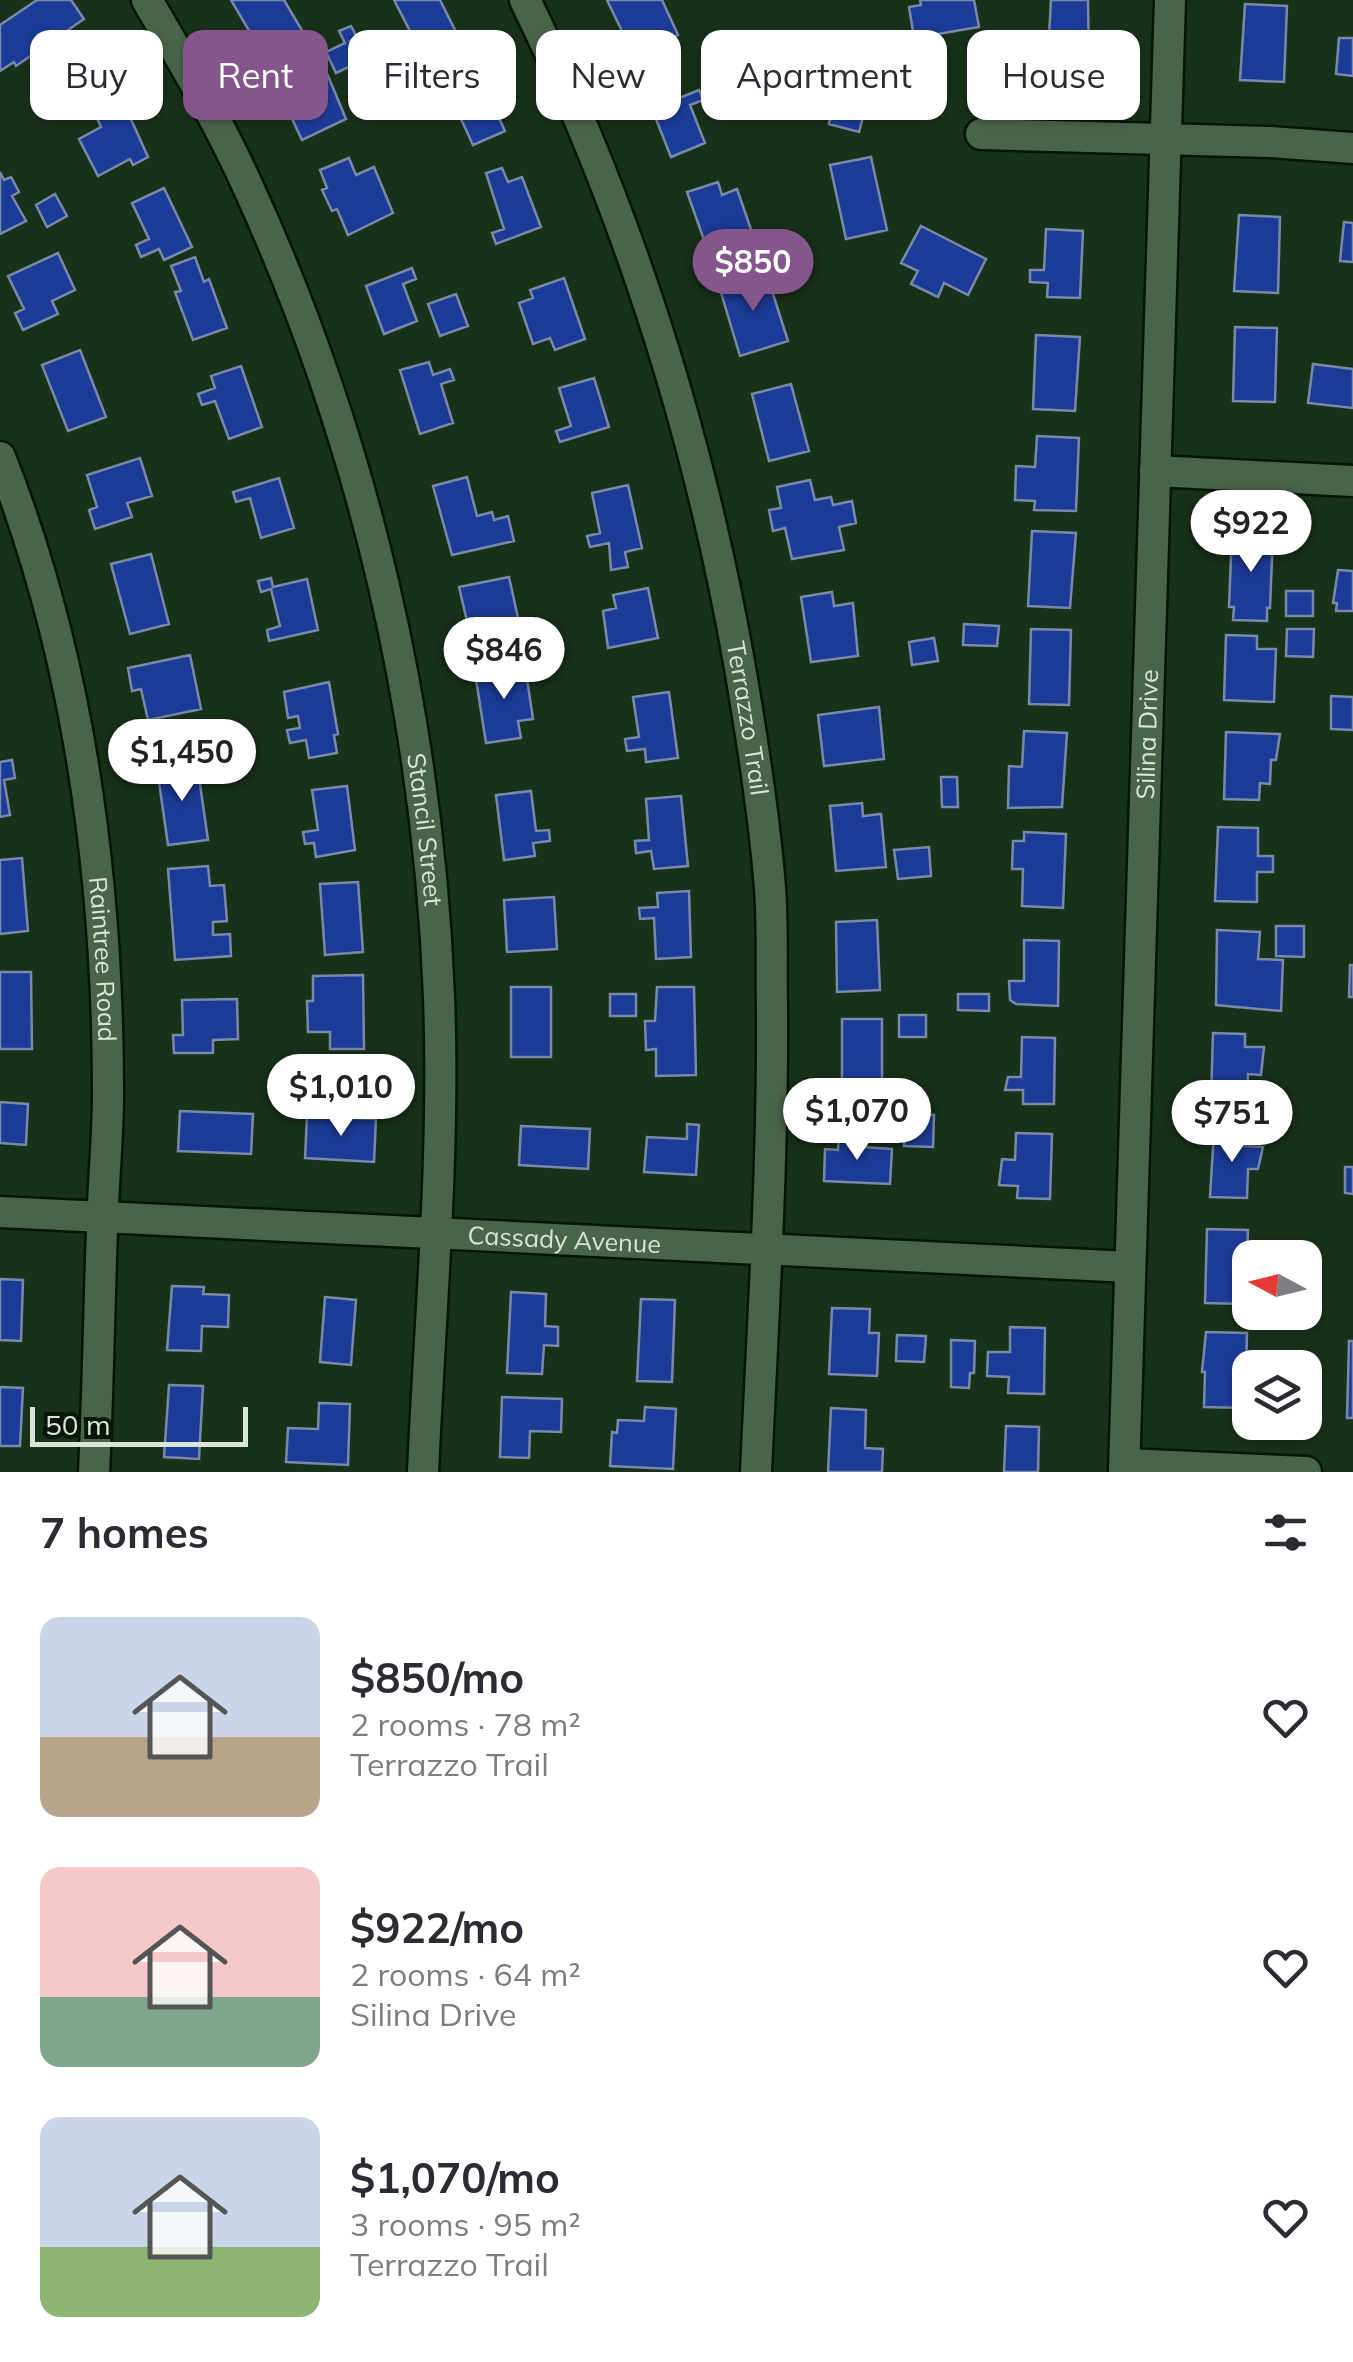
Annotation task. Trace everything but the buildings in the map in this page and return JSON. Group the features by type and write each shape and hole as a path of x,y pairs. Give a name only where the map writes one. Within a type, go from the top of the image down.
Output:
{"street":[{"name":"Stancil Street","path":"148,0 240,170 290,284 358,484 390,604 410,706 427,834 438,978 440,1080 422,1472"},
{"name":"Terrazzo Trail","path":"526,0 596,158 648,295 718,546 754,749 770,890 772,1104 756,1472"},
{"name":"Silina Drive","path":"1124,1468 1170,0"},
{"path":"981,134 1353,148"},
{"name":"Raintree Road","path":"0,457 58,634 78,724 98,867 108,1098 94,1472"},
{"path":"1155,471 1353,481"},
{"name":"Cassady Avenue","path":"0,1212 1130,1268"},
{"path":"1124,1468 1306,1472"}]}
